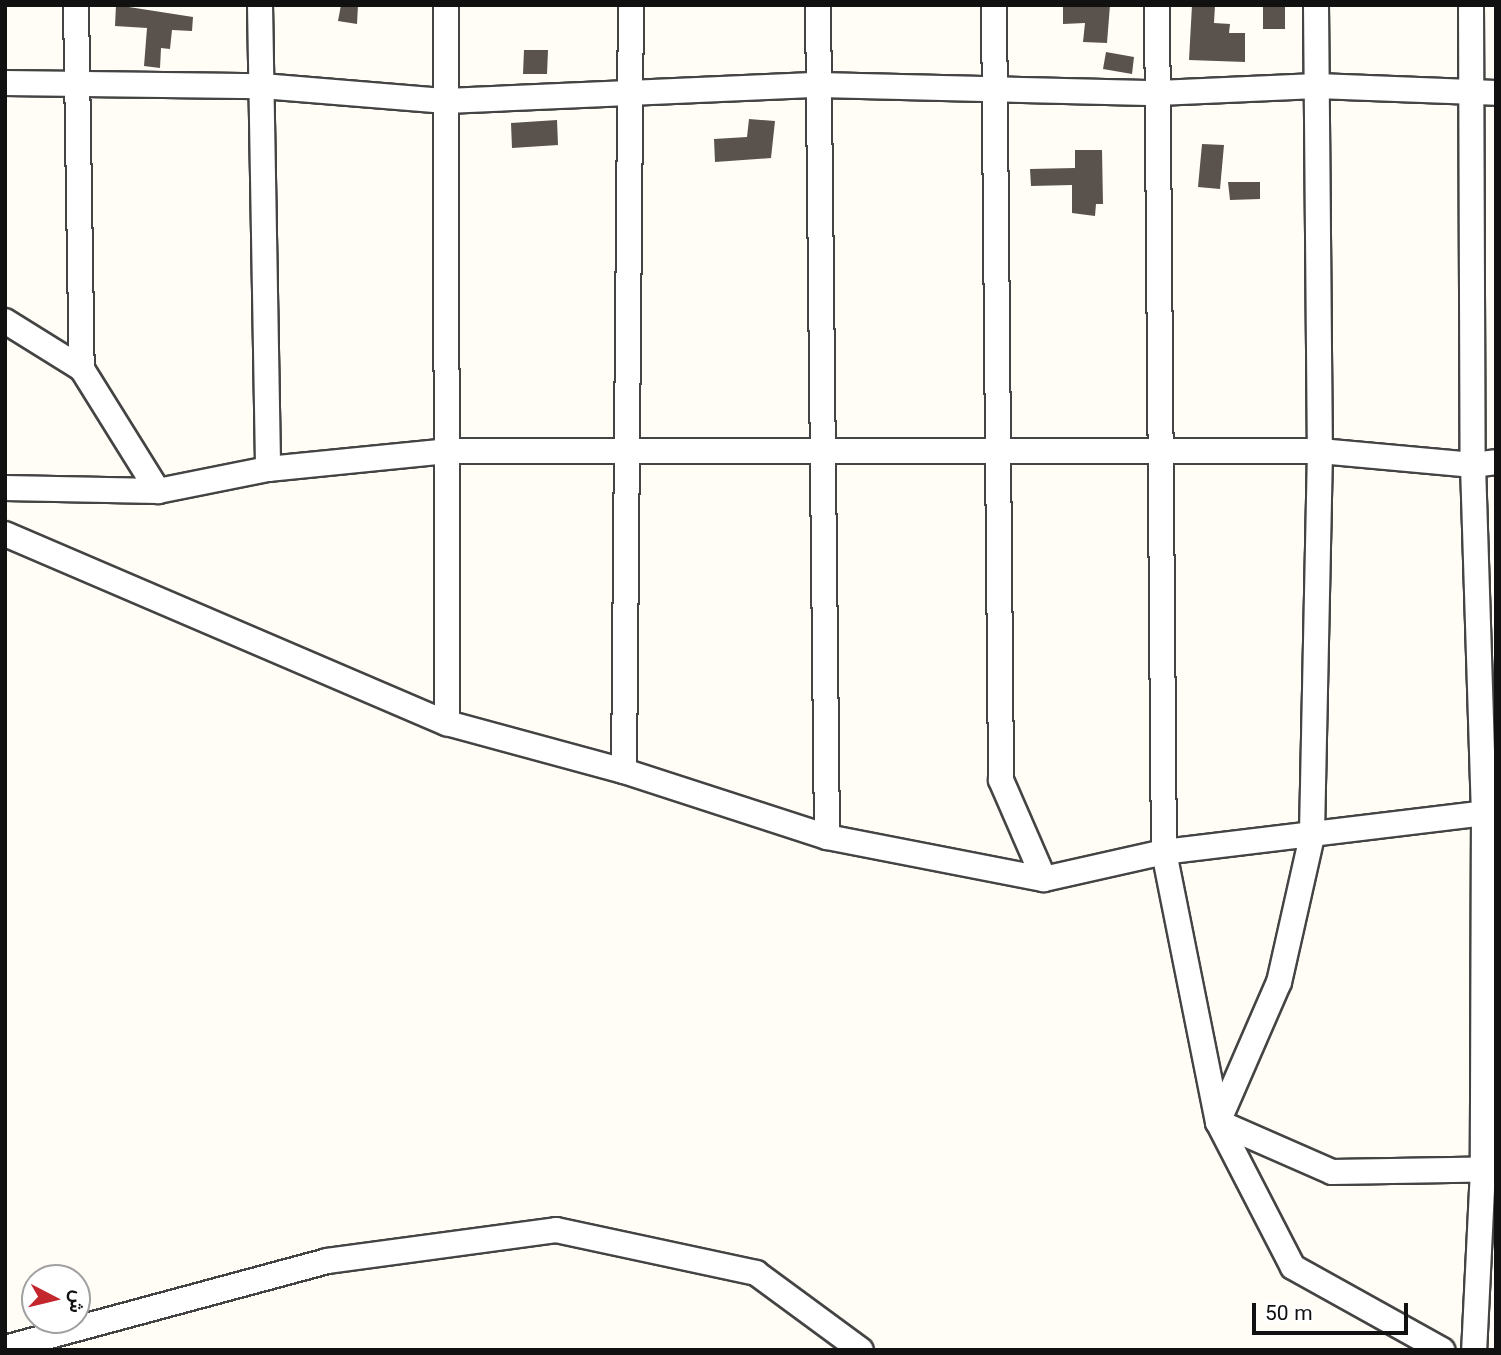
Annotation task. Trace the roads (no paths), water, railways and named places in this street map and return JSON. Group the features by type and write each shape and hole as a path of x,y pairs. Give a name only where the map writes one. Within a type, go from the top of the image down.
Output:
{"street":[{"path":"76,5 82,369"},
{"path":"260,5 268,469"},
{"path":"446,5 447,723"},
{"path":"624,771 631,5"},
{"path":"818,5 827,838"},
{"path":"994,5 1001,780 1044,879"},
{"path":"1157,5 1164,852 1218,1122 1293,1267 1442,1350"},
{"path":"1218,1122 1279,982 1312,836 1320,451 1316,5"},
{"path":"1471,5 1471,95 1484,463 1490,812 1489,1169 1474,1350"},
{"path":"5,83 262,86 446,101 630,96 819,85 1158,93 1317,86 1471,95 1496,93"},
{"path":"5,321 82,369 158,491"},
{"path":"5,488 158,491 268,469 447,451 998,454 1161,450 1320,451 1484,463"},
{"path":"5,534 447,723 624,771 827,838 1044,879 1164,852 1312,836 1490,812"},
{"path":"1218,1122 1332,1172 1489,1169"},
{"path":"5,1348 327,1261 556,1230 756,1273 861,1350"}]}
